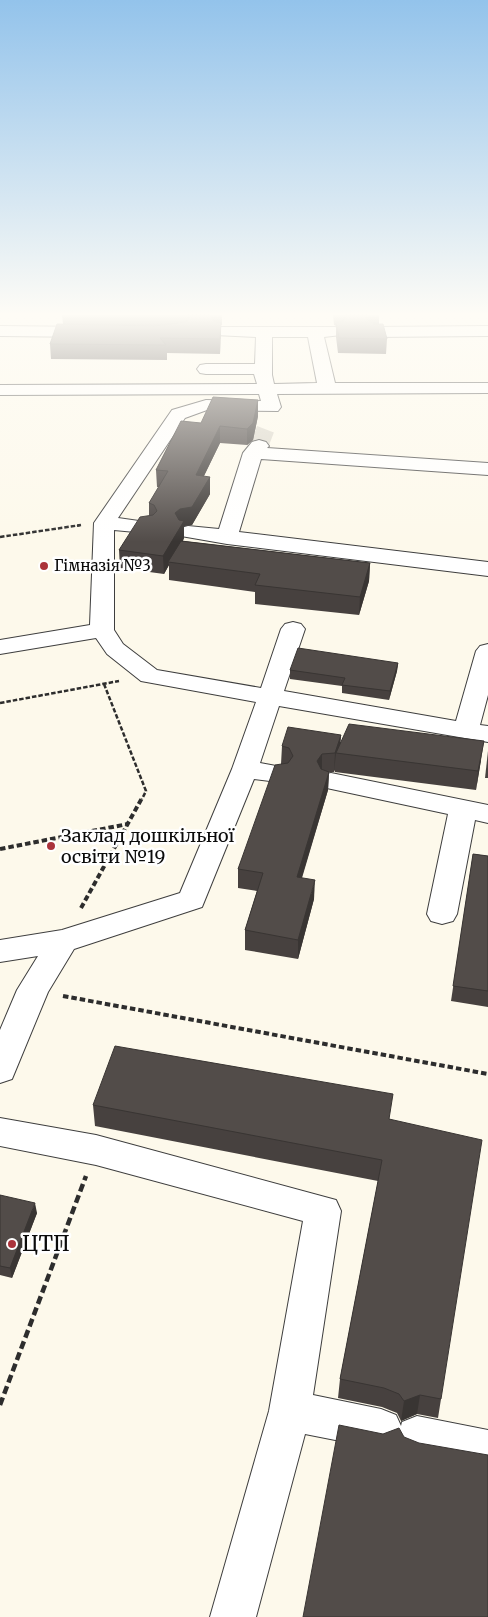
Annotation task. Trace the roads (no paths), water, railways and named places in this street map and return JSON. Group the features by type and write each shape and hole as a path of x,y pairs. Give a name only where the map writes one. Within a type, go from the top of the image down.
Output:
{"street":[{"path":"5,390 263,415 321,390"},
{"path":"233,390 263,415"},
{"path":"226,538 263,415 263,390"},
{"path":"488,469 263,415 206,405 178,414 104,523 102,630 115,649 150,676 477,732 488,651"},
{"path":"104,523 146,528"},
{"path":"188,532 488,569"},
{"path":"0,951 63,941 192,900 245,770 293,629"},
{"path":"0,647 102,630"},
{"path":"245,770 278,774"},
{"path":"331,781 475,812 442,914"},
{"path":"0,1070 33,990 63,941"},
{"path":"0,1132 96,1150 323,1211 290,1411 233,1617"},
{"path":"290,1411 488,1451"}],"tunnel":[{"path":"259,446 266,428"}],"place":[{"name":"Гімназія №3","path":"44,566"},
{"name":"Заклад дошкільної освіти №19","path":"51,846"},
{"name":"ЦТП","path":"12,1244"}]}
